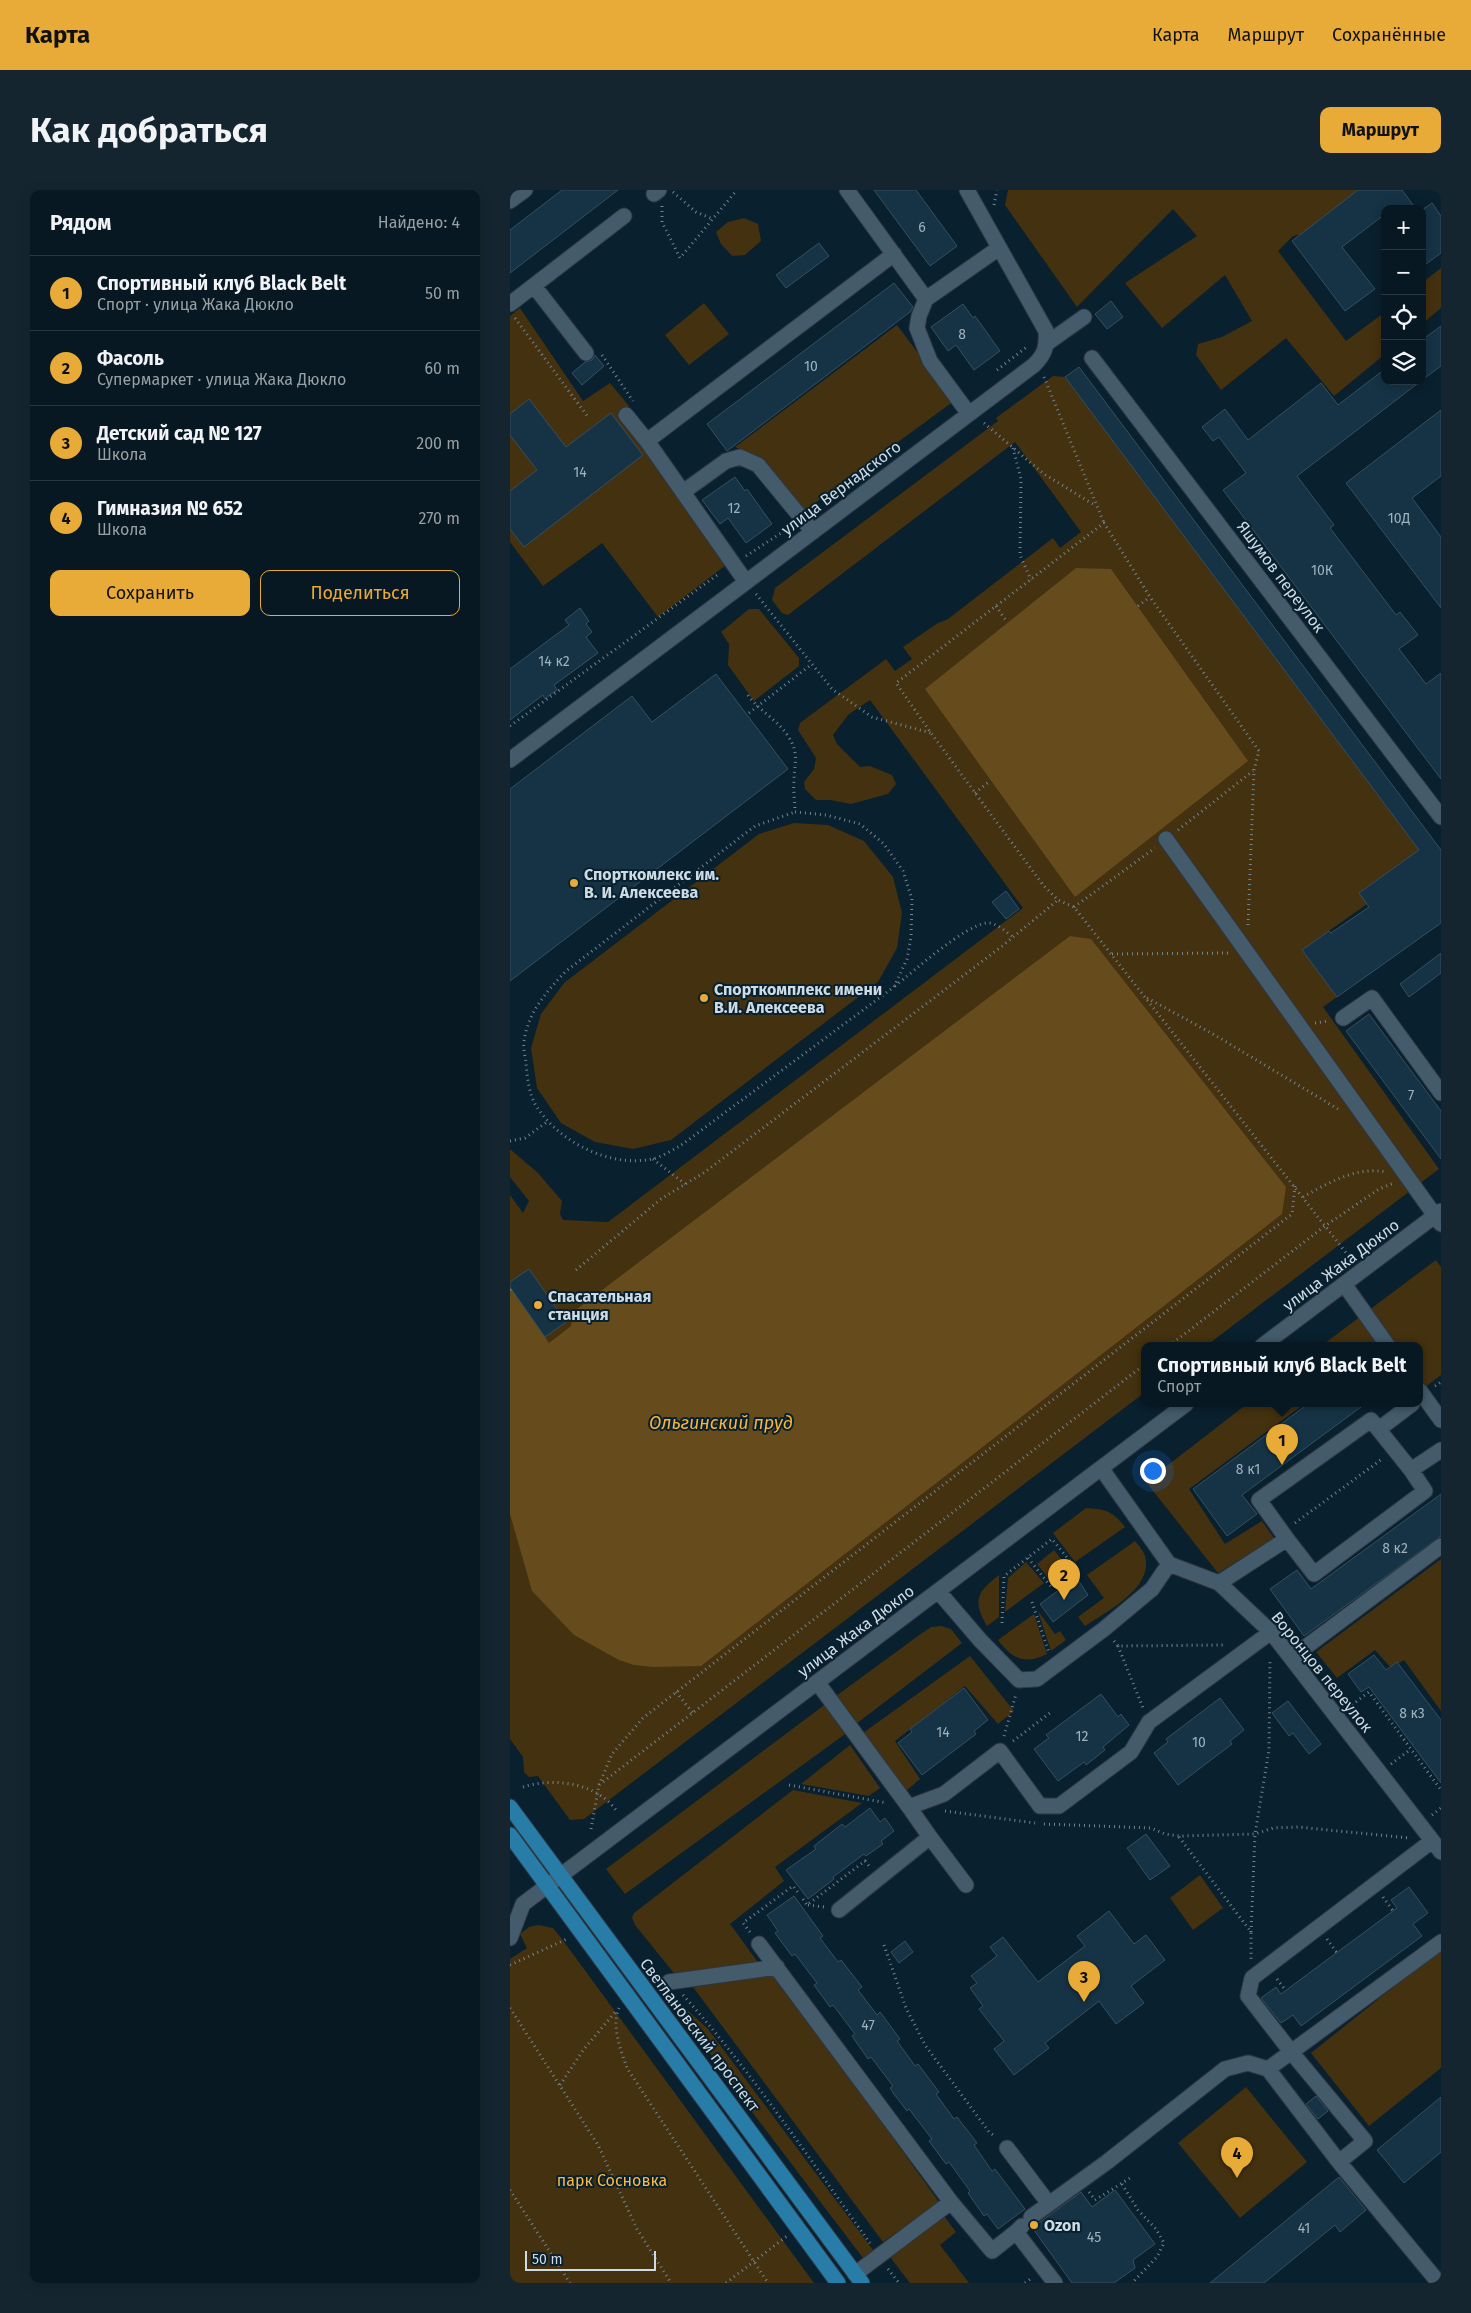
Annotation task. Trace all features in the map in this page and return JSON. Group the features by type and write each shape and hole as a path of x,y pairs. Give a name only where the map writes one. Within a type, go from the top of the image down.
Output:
{"main road":[{"name":"Светлановский проспект","path":"510,1807 859,2278"},
{"name":"Светлановский проспект","path":"510,1835 838,2283"}],"street":[{"path":"510,202 525,190"},
{"path":"847,190 926,299"},
{"path":"967,190 1046,338 1084,317"},
{"path":"511,309 534,286 624,216"},
{"path":"969,414 930,361 916,328 926,299 998,248"},
{"path":"647,441 894,254"},
{"path":"534,286 586,354"},
{"name":"улица Вернадского","path":"510,760 1034,365 1043,356 1046,338"},
{"name":"Яшумов переулок","path":"1092,358 1441,817"},
{"path":"630,410 647,441 746,582"},
{"path":"683,492 726,461 740,457 758,465 813,532"},
{"path":"1166,840 1408,1177 1439,1217"},
{"path":"1343,1018 1372,998 1441,1093"},
{"name":"улица Жака Дюкло","path":"1267,1342 1344,1284 1439,1217"},
{"path":"1344,1284 1385,1342"},
{"path":"1423,1402 1441,1420"},
{"name":"улица Жака Дюкло","path":"510,1938 523,1904 1182,1407"},
{"path":"1379,1430 1406,1407"},
{"path":"1371,1420 1379,1430 1425,1491 1314,1574 1259,1500 1371,1420"},
{"path":"1411,1470 1441,1450"},
{"path":"938,1591 980,1640 1019,1680 1037,1679 1054,1667 1152,1589 1169,1564 1101,1468"},
{"path":"1219,1583 1285,1536"},
{"path":"1291,1658 1441,1546"},
{"name":"Воронцов переулок","path":"1169,1564 1219,1583 1271,1632 1437,1846"},
{"path":"909,1807 944,1794 1000,1751 1040,1806 1059,1806 1131,1752 1149,1722 1271,1632"},
{"path":"817,1682 966,1885"},
{"path":"839,1910 930,1837"},
{"path":"1339,2162 1365,2141 1292,2053 1248,1996 1252,1978 1437,1846"},
{"path":"1268,2069 1441,1942"},
{"path":"759,1944 951,2202 992,2251 1030,2218 1225,2069 1248,2063 1268,2069 1339,2162 1439,2283"},
{"path":"669,1982 776,1968"},
{"path":"1007,2148 1049,2204"},
{"path":"859,2278 879,2256 951,2202"},
{"path":"1016,2232 1055,2283"}],"path":[{"path":"994,205 997,190"},
{"path":"713,219 696,212 676,194 661,193 662,222 680,258 713,219 736,191"},
{"path":"511,309 588,417"},
{"path":"996,372 1046,338"},
{"path":"586,354 596,347 630,410"},
{"path":"1034,365 1044,377 1054,396 1104,522 1150,598 1259,751 1254,770 1247,953 1112,954"},
{"path":"984,423 1044,474 1097,506"},
{"path":"1013,448 1021,479 1020,555 1031,580"},
{"path":"510,726 732,564 803,520"},
{"path":"1104,522 896,683 930,733 1044,885 1058,900 1074,907 1347,1254"},
{"path":"746,582 832,689 872,717 930,733"},
{"path":"1138,606 1150,598"},
{"path":"996,606 1007,622"},
{"path":"749,712 812,664"},
{"path":"748,696 756,707 777,724 789,737 797,765 794,780 795,812"},
{"path":"975,793 990,781"},
{"path":"894,987 906,959 910,937 912,899 904,870 884,844 860,824 826,815 795,812 755,826 566,970 544,994 530,1018 523,1042 534,1102 547,1122 564,1136 590,1150 620,1159 652,1159 680,1146 894,987 972,927 987,923 994,924 1014,937"},
{"path":"576,1270 661,1199 705,1172 1014,937 1058,900"},
{"path":"1145,996 1213,1034 1341,1111"},
{"path":"1300,1026 1343,1018"},
{"path":"510,1141 525,1138 547,1122"},
{"path":"652,1159 685,1184"},
{"path":"1303,1197 1335,1179 1373,1170 1408,1177"},
{"path":"1174,1342 1325,1226 1379,1189 1408,1177"},
{"path":"591,1829 599,1785 612,1754 643,1718 1292,1214 1295,1186"},
{"path":"599,1785 1141,1367"},
{"path":"1285,1536 1395,1450"},
{"path":"1002,1623 1004,1576 1052,1539 1077,1570"},
{"path":"1028,1558 1052,1588"},
{"path":"1032,1602 1054,1667"},
{"path":"1104,1629 1118,1646 1149,1722"},
{"path":"1252,1978 1251,1932 1255,1834 1269,1750 1271,1632"},
{"path":"1118,1646 1251,1645"},
{"path":"1000,1751 1019,1680"},
{"path":"676,1692 693,1713"},
{"path":"1336,1717 1369,1692 1441,1790"},
{"path":"1000,1751 1050,1713"},
{"path":"1378,1772 1411,1749"},
{"path":"523,1788 536,1783 554,1782 598,1792 609,1800 616,1810"},
{"path":"789,1785 909,1807"},
{"path":"938,1811 1045,1824 1151,1828 1165,1834 1179,1836 1255,1834 1273,1828 1298,1827 1437,1846"},
{"path":"1179,1836 1251,1932"},
{"path":"803,1899 808,1905 865,1861"},
{"path":"759,1944 743,1923 793,1886 800,1895"},
{"path":"510,1966 572,1937"},
{"path":"884,1946 906,2008 925,2045 989,2132 1007,2148"},
{"path":"681,1993 706,2020 782,2121 898,2283"},
{"path":"560,2086 584,2049 621,2006 617,2013 617,2039 627,2068 768,2283"},
{"path":"510,2008 598,2145 637,2229 671,2283"},
{"path":"1087,2176 1089,2180 1088,2190 1095,2200 1130,2178"},
{"path":"1122,2184 1138,2210 1156,2229 1164,2243 1157,2257 1132,2283"},
{"path":"510,2190 570,2283"},
{"path":"726,2283 753,2260 790,2234"}],"green space":[{"path":"1008,190 1358,190 1347,199 1338,227 1293,236 1278,251 1346,341 1381,315 1381,357 1334,396 1286,338 1221,390 1196,355 1198,344 1222,337 1252,321 1225,275 1162,328 1125,283 1197,236 1173,209 1077,307 1005,205"},
{"path":"744,218 758,224 761,241 745,255 732,256 721,244 716,232 728,222"},
{"path":"1441,268 1441,308 1426,321 1426,295 1426,280"},
{"path":"704,303 729,334 689,365 665,335"},
{"path":"520,308 583,401 610,383 629,406 625,425 726,565 658,617 602,543 543,586 510,542 510,316"},
{"path":"897,325 954,401 804,511 762,459 735,447"},
{"path":"1053,376 1065,377 1419,850 1359,893 1367,904 1302,950 1337,997 1323,1007 1439,1169 1211,1342 1141,1342 1141,1395 584,1819 570,1820 538,1776 529,1777 524,1772 523,1757 510,1739 510,1195 523,1213 529,1201 510,1177 510,1149 538,1173 562,1201 560,1214 563,1220 608,1222 1023,908 870,700 848,715 833,735 837,744 860,767 870,766 892,775 896,784 888,794 851,804 830,800 816,800 805,789 804,782 814,769 816,758 798,730 800,723 886,659 895,671 912,659 903,647 938,623 948,619 1053,538 1060,548 1081,532 1015,442 788,615 782,613 772,600 775,588 998,421 996,418"},
{"path":"749,609 759,609 799,658 799,666 754,701 728,665 729,644 721,632"},
{"name":"Спорткомплекс имени В.И. Алексеева","path":"794,823 828,825 864,841 893,877 902,913 897,948 878,982 671,1140 633,1149 595,1142 561,1123 537,1088 531,1048 541,1014 564,983 759,834"},
{"path":"1436,1260 1441,1267 1441,1375 1423,1389 1423,1342 1326,1342"},
{"path":"1243,1407 1300,1407 1189,1489 1225,1544 1262,1521 1274,1538 1218,1573 1146,1482"},
{"path":"1086,1508 1108,1512 1117,1517 1125,1527 1075,1562 1053,1533"},
{"path":"1135,1541 1146,1558 1145,1572 1141,1581 1134,1591 1085,1626 1078,1617 1104,1598 1087,1575"},
{"path":"1054,1550 1066,1565 1049,1579 1037,1564"},
{"path":"1441,1559 1441,1711 1404,1660 1391,1668 1375,1650 1337,1678 1316,1652"},
{"path":"1026,1562 1044,1583 1005,1612 1008,1578"},
{"path":"999,1575 999,1617 987,1626 979,1609 979,1597 986,1586"},
{"path":"1038,1611 1055,1634 1060,1631 1066,1640 1051,1651"},
{"path":"1034,1614 1047,1654 1032,1659 1014,1656 998,1640"},
{"path":"941,1626 951,1629 962,1643 856,1724 836,1696 931,1627"},
{"path":"970,1656 1014,1711 998,1724 965,1686 895,1741 920,1779 906,1791 863,1733"},
{"path":"827,1703 848,1732 625,1894 606,1869"},
{"path":"850,1745 880,1788 869,1796 801,1784"},
{"path":"793,1790 862,1803 775,1867 784,1881 730,1924 760,1965 677,1977 635,1925 632,1918 634,1913"},
{"path":"1200,1875 1223,1908 1193,1930 1170,1898"},
{"name":"парк Сосновка","path":"538,1925 553,1928 562,1939 814,2283 510,2283 510,1959 527,1948 520,1934 529,1927"},
{"path":"1441,1949 1441,2068 1369,2126 1311,2053"},
{"path":"776,1975 939,2202 883,2242 693,1987"},
{"path":"682,2005 708,2029 873,2250 863,2258 749,2108 678,2009"},
{"path":"1246,2087 1307,2162 1240,2218 1178,2143"},
{"path":"944,2216 956,2232 940,2245 969,2283 910,2283 890,2257"}],"water":[{"path":"1076,568 1111,569 1248,761 1075,897 925,689"},
{"name":"Ольгинский пруд","path":"1070,936 1091,939 1286,1187 1282,1214 701,1666 653,1667 634,1665 619,1660 574,1635 532,1591 510,1514 510,1287 549,1343 571,1326 573,1312"}],"building":[{"path":"562,190 618,190 510,273 510,230"},
{"path":"874,190 916,190 957,246 930,266"},
{"path":"1358,190 1402,190 1413,205 1381,205 1381,217 1342,247 1375,289 1345,311 1292,241"},
{"path":"1432,203 1441,216 1441,253 1426,264 1426,250 1426,207"},
{"path":"819,243 829,256 786,288 776,275"},
{"path":"894,283 913,307 910,312 727,451 707,424"},
{"path":"1111,301 1123,317 1107,329 1095,314"},
{"path":"963,304 973,318 975,316 1000,351 974,370 956,345 948,351 931,327"},
{"path":"1441,326 1441,366 1426,377 1426,340 1426,337"},
{"path":"595,355 604,366 582,385 572,373 585,362 592,360"},
{"path":"1079,367 1441,850 1441,923 1337,997 1302,950 1369,907 1359,893 1419,850 1065,377"},
{"path":"1381,372 1381,385 1416,385 1297,476 1334,525 1330,528 1396,615 1400,612 1418,635 1399,649 1426,684 1441,673 1441,779 1223,490 1246,473 1219,437 1213,441 1202,427 1225,409 1248,440 1321,383 1338,405"},
{"path":"529,399 566,447 611,413 643,455 524,547 510,529 510,491 537,470 510,435 510,414"},
{"path":"1441,410 1441,476 1412,498 1441,537 1441,608 1346,483"},
{"path":"735,477 745,491 747,489 772,524 746,543 728,518 720,524 702,500"},
{"path":"580,608 589,621 586,624 592,632 586,637 598,653 554,685 557,690 545,699 543,695 510,720 510,669 569,625 565,620"},
{"name":"Спорткомлекс им. В. И. Алексеева","path":"716,674 788,769 510,981 510,789 632,696 652,722"},
{"path":"1006,891 1019,909 1006,919 992,902"},
{"path":"1441,953 1441,973 1409,997 1400,984"},
{"path":"1369,1014 1441,1111 1441,1159 1346,1031"},
{"name":"Спасательная станция","path":"529,1269 566,1322 545,1337 510,1287 510,1282"},
{"path":"1304,1407 1361,1407 1242,1495 1257,1514 1227,1536 1193,1489"},
{"path":"1441,1494 1441,1536 1304,1636 1270,1589 1297,1570 1311,1589"},
{"path":"1076,1577 1088,1595 1053,1622 1040,1604"},
{"path":"1374,1655 1386,1670 1397,1662 1441,1720 1441,1783 1369,1687 1361,1692 1348,1674"},
{"path":"964,1688 988,1720 974,1731 976,1734 922,1775 898,1743 912,1732 910,1729"},
{"path":"1101,1694 1118,1717 1121,1714 1129,1725 1103,1747 1105,1750 1086,1765 1084,1762 1058,1781 1034,1749 1049,1738 1046,1735"},
{"path":"1220,1698 1244,1730 1230,1741 1232,1744 1178,1785 1154,1753 1168,1742 1166,1739"},
{"path":"1288,1701 1321,1744 1309,1754 1293,1733 1289,1736 1272,1713"},
{"path":"870,1808 880,1822 885,1818 894,1831 881,1841 883,1844 866,1856 864,1854 808,1899 786,1870 816,1849 814,1846 842,1824 845,1827"},
{"path":"1146,1834 1170,1866 1150,1880 1127,1848"},
{"path":"1409,1887 1428,1913 1413,1924 1422,1936 1301,2026 1293,2015 1281,2023 1261,1998 1276,1987 1281,1994 1397,1908 1391,1900"},
{"path":"794,1896 823,1936 820,1938 838,1962 841,1960 862,1987 858,1990 877,2015 880,2012 900,2039 897,2041 915,2066 918,2064 939,2092 936,2094 954,2119 957,2117 977,2143 974,2145 992,2171 995,2169 1025,2209 998,2229 987,2214 984,2216 968,2193 970,2191 949,2162 946,2164 929,2141 932,2139 909,2109 907,2111 894,2094 890,2088 893,2086 871,2057 868,2059 852,2036 855,2034 833,2005 830,2007 814,1985 817,1983 795,1954 792,1956 775,1933 778,1931 767,1915"},
{"path":"1109,1911 1134,1944 1146,1935 1165,1960 1131,1986 1144,2003 1116,2024 1099,2001 1045,2043 1049,2048 1014,2075 994,2049 1004,2041 979,2009 983,2006 970,1988 977,1983 971,1976 997,1956 990,1947 1003,1937 1038,1982 1085,1946 1077,1936"},
{"path":"905,1941 913,1952 899,1963 891,1952"},
{"path":"1316,2096 1328,2111 1318,2119 1306,2104"},
{"path":"1441,2097 1441,2152 1404,2183 1377,2150"},
{"path":"1339,2177 1366,2210 1340,2232 1335,2225 1264,2283 1210,2283"},
{"path":"1115,2190 1155,2244 1133,2260 1135,2268 1114,2283 1072,2283 1031,2226 1036,2225 1081,2192 1092,2207"}],"place":[{"name":"Спорткомлекс им. В. И. Алексеева","path":"574,883"},
{"name":"Спорткомплекс имени В.И. Алексеева","path":"704,998"},
{"name":"Спасательная станция","path":"538,1305"},
{"name":"Спортивный клуб Black Belt","path":"1282,1465"},
{"name":"Фасоль","path":"1064,1600"},
{"name":"Детский сад № 127","path":"1084,2002"},
{"name":"Гимназия № 652","path":"1237,2178"},
{"name":"Ozon","path":"1034,2225"}]}
